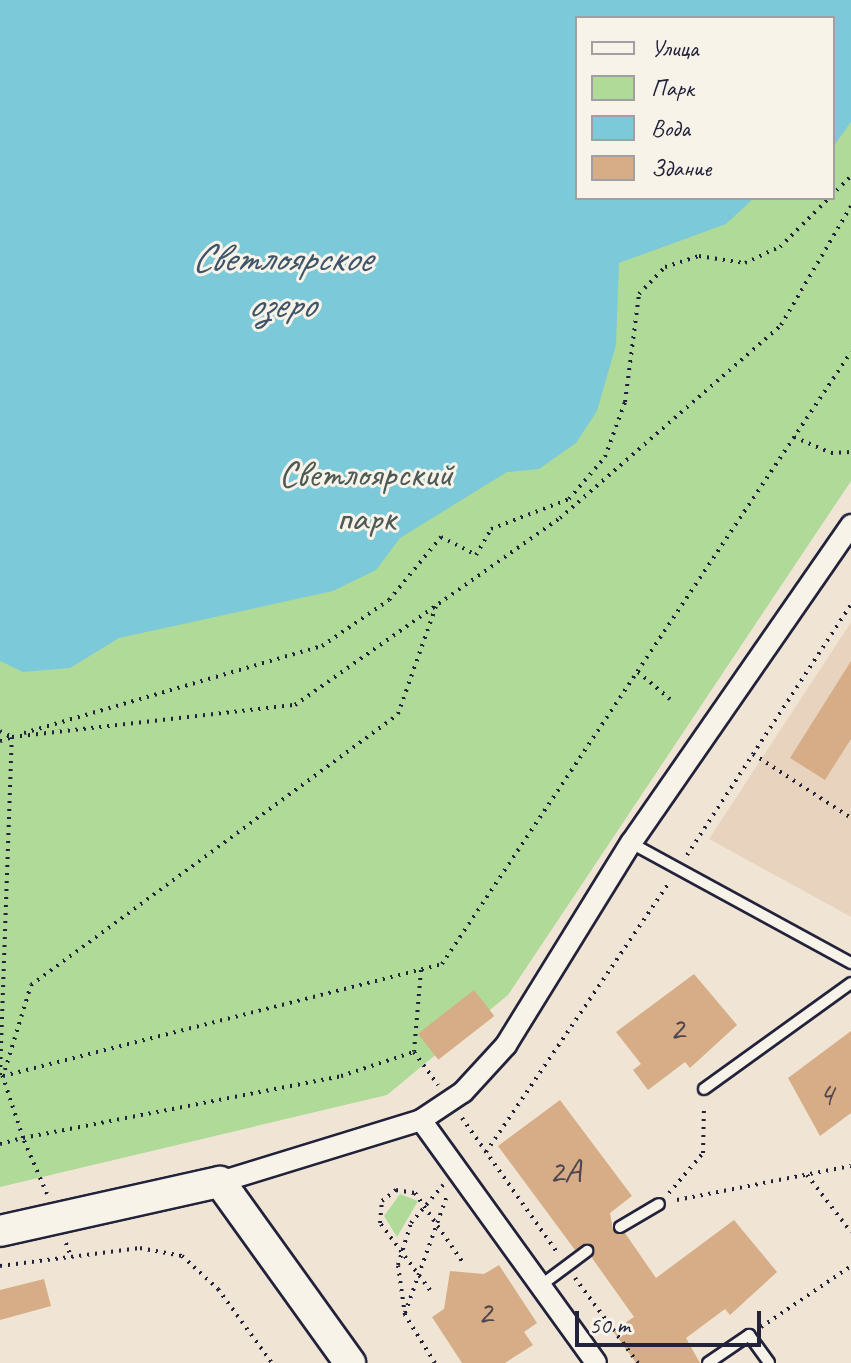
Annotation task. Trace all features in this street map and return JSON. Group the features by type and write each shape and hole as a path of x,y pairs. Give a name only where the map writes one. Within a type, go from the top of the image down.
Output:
{"main road":[{"path":"0,1231 220,1182 350,1363"}],"street":[{"path":"220,1182 421,1120 463,1092 506,1045 631,843 851,525"},
{"path":"421,1120 596,1363"}],"lane":[{"path":"631,843 851,963"},
{"path":"704,1089 851,983"},
{"path":"620,1227 659,1204"},
{"path":"540,1286 587,1251"},
{"path":"708,1363 749,1335 769,1363"}],"path":[{"path":"835,192 851,176"},
{"path":"0,741 322,646 389,600 441,537 476,555 491,529 569,499 605,457 625,402 639,294 676,263 699,256 745,263 780,247 827,200"},
{"path":"0,731 12,737 295,705 560,518 781,325 851,206"},
{"path":"1,1075 442,964 851,352"},
{"path":"794,437 831,453 851,452"},
{"path":"1,1075 31,985 398,714 436,605"},
{"path":"638,671 670,699"},
{"path":"12,737 1,1075 23,1138"},
{"path":"753,754 851,818"},
{"path":"0,1144 341,1076 414,1052 421,969"},
{"path":"659,1204 703,1153 704,1089"},
{"path":"659,1204 851,1166"},
{"path":"807,1175 851,1232"},
{"path":"405,1315 453,1178 424,1205 400,1251 405,1315 435,1363"},
{"path":"430,1290 380,1223 382,1201 396,1190 415,1193 464,1264"},
{"path":"0,1266 140,1248 182,1256 218,1289 272,1363"},
{"path":"749,1335 851,1266"}],"shaded area":[{"path":"851,622 851,917 709,839"}],"green space":[{"name":"Светлоярский парк","path":"0,0 851,0 851,481 508,995 387,1095 0,1187"},
{"path":"400,1194 418,1201 397,1237 384,1216"}],"water":[{"name":"Светлоярское озеро","path":"0,0 851,0 851,122 835,144 835,16 575,16 575,200 752,200 726,224 619,263 616,345 597,411 576,443 539,469 507,472 400,538 376,570 333,591 119,638 70,668 23,672 0,661"}],"building":[{"path":"851,661 851,739 825,780 790,758"},
{"path":"694,974 737,1025 690,1068 685,1062 648,1090 633,1070 641,1064 616,1032"},
{"path":"474,990 494,1016 438,1060 418,1034"},
{"path":"851,1031 851,1113 820,1136 788,1078"},
{"path":"560,1100 632,1196 610,1213 613,1230 625,1233 656,1278 734,1220 777,1272 730,1315 725,1309 686,1338 700,1363 636,1363 613,1331 634,1317 592,1258 594,1247 575,1250 498,1146"},
{"path":"499,1265 537,1323 524,1332 533,1345 505,1363 462,1363 432,1317 444,1309 450,1271 484,1274"},
{"path":"44,1279 51,1306 0,1320 0,1290"}]}
